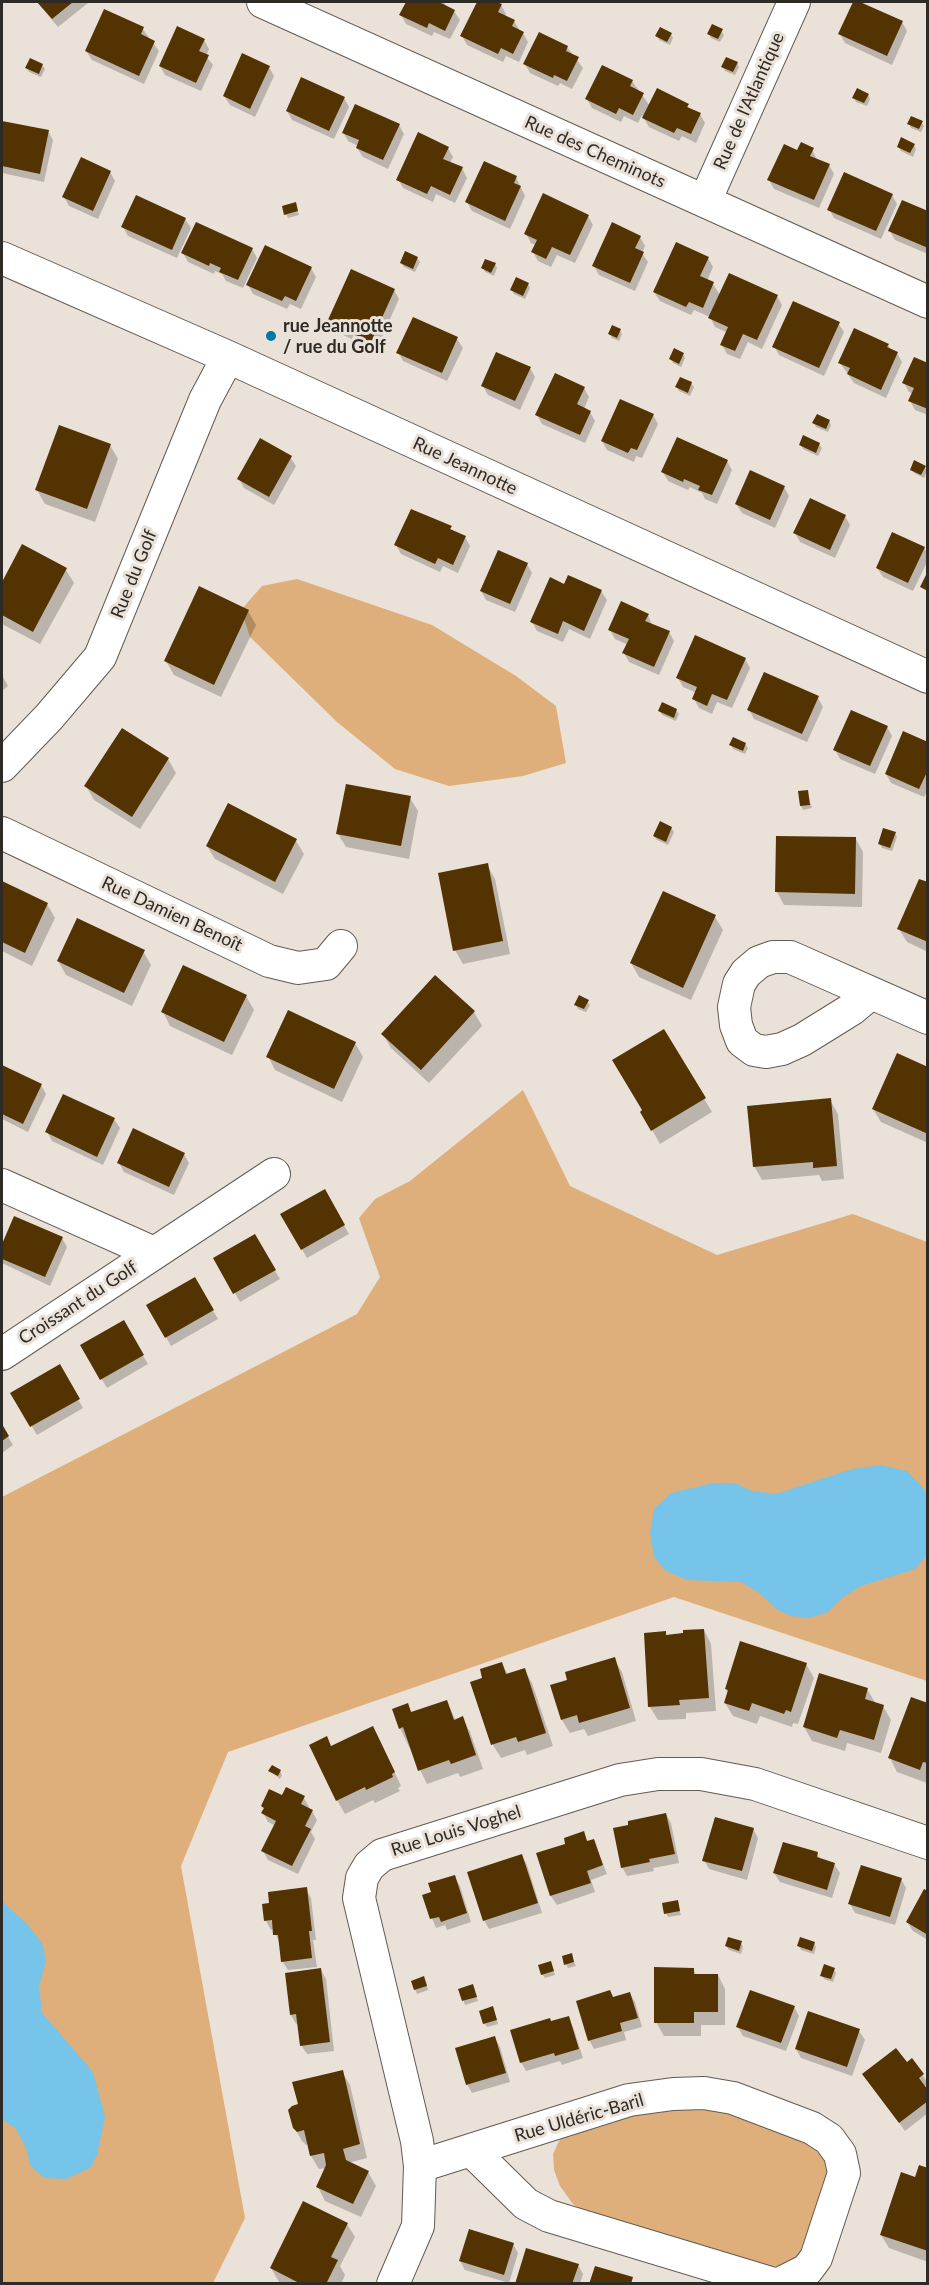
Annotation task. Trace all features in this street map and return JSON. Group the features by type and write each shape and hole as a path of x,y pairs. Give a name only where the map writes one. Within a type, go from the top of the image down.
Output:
{"street":[{"name":"Rue des Cheminots","path":"263,2 927,302"},
{"name":"Rue de l'Atlantique","path":"705,201 794,2"},
{"name":"Rue Jeannotte","path":"2,258 228,357 927,677"},
{"name":"Rue du Golf","path":"2,766 50,717 100,657 205,400 228,357"},
{"name":"Rue Damien Benoît","path":"2,833 269,961 298,968 326,964 341,946"},
{"path":"871,993 927,1018"},
{"name":"Croissant du Golf","path":"2,1354 274,1174"},
{"name":"Croissant du Golf","path":"2,1185 154,1253"},
{"name":"Rue Louis Voghel","path":"393,2283 418,2226 420,2166 417,2141 359,1898 362,1878 369,1866 382,1855 620,1780 658,1774 701,1774 755,1784 927,1843"},
{"name":"Rue Uldéric-Baril","path":"420,2166 629,2100 673,2094 704,2093 733,2098 812,2128 829,2139 840,2154 844,2172 816,2258 807,2270 779,2283"},
{"path":"471,2150 526,2204 549,2216 774,2283"}],"shaded area":[{"path":"297,579 432,625 516,676 556,706 566,763 523,776 449,786 395,769 337,722 250,637 241,610 262,586"},
{"path":"523,1090 570,1186 717,1255 853,1214 927,1242 927,1681 674,1597 228,1752 181,1866 245,2218 213,2283 2,2284 2,1497 357,1314 380,1277 359,1218 375,1199 410,1181"},
{"path":"685,2106 719,2108 808,2138 826,2160 829,2179 805,2256 791,2264 762,2268 589,2215 573,2204 560,2186 554,2170 553,2154 561,2137 624,2116"}],"water":[{"path":"881,1465 907,1471 924,1489 928,1505 927,1555 915,1569 861,1586 842,1598 828,1612 809,1618 791,1616 776,1609 759,1593 741,1582 687,1580 666,1571 654,1557 650,1533 654,1509 671,1493 713,1483 735,1483 752,1491 776,1494 852,1469"},
{"path":"2,1901 27,1924 42,1943 46,1961 39,1987 42,2013 93,2072 105,2117 97,2155 90,2168 66,2179 44,2178 30,2165 26,2148 16,2129 2,2119"}],"building":[{"path":"37,2 73,2 52,19"},
{"path":"406,2 439,2 455,10 445,31 429,23 427,28 399,15"},
{"path":"477,2 502,4 498,12 515,20 512,26 524,32 513,54 501,48 498,54 460,36"},
{"path":"853,2 860,2 903,21 887,56 838,34"},
{"path":"104,9 144,27 141,34 155,41 139,76 85,51"},
{"path":"712,24 723,29 718,39 707,34"},
{"path":"177,26 205,39 199,51 209,55 196,83 159,66"},
{"path":"660,27 672,33 667,42 655,36"},
{"path":"539,32 568,46 566,51 579,57 567,81 554,75 553,78 523,64"},
{"path":"242,53 270,66 250,109 223,96"},
{"path":"726,57 738,62 733,72 721,67"},
{"path":"30,58 43,64 39,74 25,68"},
{"path":"602,65 633,80 630,86 644,93 633,115 619,108 616,114 585,99"},
{"path":"301,77 345,97 329,131 286,111"},
{"path":"657,88 689,104 687,107 701,113 691,134 677,128 674,133 642,118"},
{"path":"857,88 869,94 864,103 852,98"},
{"path":"355,104 400,124 383,160 356,148 359,140 342,133"},
{"path":"911,116 923,121 919,129 907,124"},
{"path":"2,121 49,130 40,174 2,166"},
{"path":"418,132 449,147 443,159 463,167 450,195 431,186 427,194 396,180"},
{"path":"901,137 915,144 910,153 897,147"},
{"path":"801,142 814,148 810,156 830,164 814,200 767,180 784,144 797,150"},
{"path":"81,157 111,171 93,211 62,197"},
{"path":"484,161 517,176 514,183 521,186 505,221 465,202"},
{"path":"844,172 893,194 876,231 827,210"},
{"path":"543,193 589,215 570,255 552,247 546,259 531,252 537,240 524,234"},
{"path":"136,195 186,218 172,250 121,227"},
{"path":"902,200 928,211 928,248 888,231"},
{"path":"296,202 298,211 284,215 282,206"},
{"path":"196,222 253,248 238,280 219,272 221,268 210,263 209,266 181,253"},
{"path":"612,222 641,236 635,248 644,252 630,283 592,266"},
{"path":"676,242 709,257 700,276 714,282 703,308 689,302 686,307 653,292"},
{"path":"265,245 312,267 296,301 285,296 282,301 246,285"},
{"path":"405,251 418,257 413,269 400,263"},
{"path":"485,259 496,263 491,273 481,268"},
{"path":"351,269 395,289 371,342 354,334 356,330 349,326 347,331 327,322"},
{"path":"729,273 778,295 757,340 743,334 735,351 720,345 728,327 708,318"},
{"path":"516,277 529,283 523,296 510,290"},
{"path":"793,301 840,322 819,368 772,347"},
{"path":"413,317 458,337 442,373 396,353"},
{"path":"612,325 621,329 617,338 608,334"},
{"path":"854,328 889,344 887,347 898,352 881,390 847,374 850,368 838,363"},
{"path":"674,348 684,353 679,364 669,359"},
{"path":"496,352 531,367 515,401 481,386"},
{"path":"914,357 928,363 928,409 908,401 914,388 902,383"},
{"path":"555,373 585,387 577,404 591,411 580,435 535,415"},
{"path":"680,377 692,382 688,393 675,387"},
{"path":"620,399 654,414 637,450 631,448 628,453 601,441"},
{"path":"817,414 830,420 826,429 812,423"},
{"path":"59,425 111,444 87,509 35,490"},
{"path":"803,435 820,443 816,453 799,445"},
{"path":"677,437 728,460 712,495 698,490 700,486 684,479 683,482 661,472"},
{"path":"260,438 292,456 269,497 237,479"},
{"path":"914,460 926,466 921,475 910,470"},
{"path":"750,470 785,486 770,520 735,504"},
{"path":"810,498 846,515 830,550 793,533"},
{"path":"411,509 452,526 450,529 466,536 453,565 438,558 435,564 394,545"},
{"path":"892,532 925,547 908,583 876,568"},
{"path":"22,544 67,568 33,632 2,615 2,582"},
{"path":"498,550 528,563 510,604 480,591"},
{"path":"928,571 928,591 920,587"},
{"path":"568,575 602,590 584,631 563,621 558,634 530,622 550,577 564,584"},
{"path":"199,586 249,610 214,685 164,661"},
{"path":"621,601 649,614 645,621 670,631 654,667 622,653 629,639 608,630"},
{"path":"695,635 746,658 727,700 712,694 707,706 692,699 697,687 676,678"},
{"path":"764,672 819,696 802,734 747,710"},
{"path":"662,702 677,709 674,718 658,711"},
{"path":"851,710 888,726 870,766 833,750"},
{"path":"122,728 169,758 132,817 84,786"},
{"path":"903,731 928,742 928,770 919,789 885,774"},
{"path":"733,737 746,743 743,751 729,745"},
{"path":"346,784 411,796 401,846 336,834"},
{"path":"808,790 810,805 800,806 798,791"},
{"path":"228,803 297,839 275,882 206,846"},
{"path":"660,821 672,827 666,842 653,836"},
{"path":"883,828 896,832 890,848 878,844"},
{"path":"776,836 856,837 855,894 775,892"},
{"path":"488,863 503,941 453,951 438,873"},
{"path":"919,879 928,882 928,942 897,929"},
{"path":"2,881 48,903 25,953 2,942"},
{"path":"663,891 716,915 683,988 630,963"},
{"path":"77,918 145,950 124,993 57,961"},
{"path":"183,965 247,995 224,1042 161,1012"},
{"path":"435,975 475,1011 421,1070 381,1034"},
{"path":"579,995 589,1000 584,1009 574,1005"},
{"path":"288,1010 356,1042 334,1089 266,1057"},
{"path":"664,1029 706,1098 651,1131 640,1112 642,1110 612,1060"},
{"path":"897,1053 928,1067 928,1134 872,1109"},
{"path":"2,1065 42,1084 23,1124 2,1114"},
{"path":"63,1094 115,1118 97,1157 45,1132"},
{"path":"831,1098 837,1166 813,1168 813,1162 753,1167 747,1106"},
{"path":"133,1128 185,1153 169,1187 117,1163"},
{"path":"325,1189 345,1225 301,1250 280,1214"},
{"path":"14,1216 63,1237 45,1277 2,1259 2,1244"},
{"path":"255,1234 276,1270 233,1294 213,1258"},
{"path":"195,1277 214,1310 165,1338 146,1305"},
{"path":"124,1320 144,1355 100,1380 80,1345"},
{"path":"60,1364 80,1399 30,1427 10,1393"},
{"path":"2,1424 9,1436 2,1441"},
{"path":"704,1629 709,1698 679,1700 680,1705 648,1707 644,1633 666,1631 666,1635 683,1633 683,1630"},
{"path":"740,1641 807,1663 791,1712 786,1710 784,1714 752,1703 749,1711 724,1703 728,1690 725,1689"},
{"path":"615,1657 630,1708 579,1723 577,1715 561,1720 550,1685 567,1680 565,1672"},
{"path":"502,1662 506,1674 525,1668 546,1733 518,1742 516,1737 491,1745 470,1682 482,1678 480,1669"},
{"path":"819,1673 868,1688 865,1699 884,1705 874,1740 840,1730 837,1738 803,1727"},
{"path":"911,1697 928,1703 928,1763 923,1762 920,1770 888,1758"},
{"path":"447,1700 454,1720 463,1716 476,1755 451,1764 449,1760 418,1771 403,1727 399,1729 392,1709 408,1703 411,1712"},
{"path":"373,1726 395,1772 392,1774 393,1777 336,1801 309,1745 327,1736 331,1746"},
{"path":"272,1765 281,1770 278,1776 268,1771"},
{"path":"286,1787 305,1796 301,1804 313,1810 305,1826 311,1829 292,1866 261,1851 276,1821 261,1813 264,1808 261,1806 269,1789 282,1795"},
{"path":"666,1813 675,1854 621,1868 613,1828 628,1825 628,1821"},
{"path":"715,1817 754,1828 742,1871 702,1861"},
{"path":"584,1831 587,1841 594,1839 603,1865 587,1871 591,1883 550,1896 536,1853 565,1844 564,1838"},
{"path":"783,1842 818,1852 817,1857 835,1863 827,1890 773,1873"},
{"path":"522,1854 538,1903 483,1921 467,1872"},
{"path":"861,1865 902,1878 890,1917 848,1904"},
{"path":"455,1875 467,1913 441,1922 439,1917 430,1919 422,1895 431,1892 428,1883"},
{"path":"307,1887 312,1931 309,1931 312,1958 281,1962 278,1935 273,1935 272,1920 264,1921 262,1904 269,1903 268,1892"},
{"path":"924,1889 928,1891 928,1935 906,1922"},
{"path":"678,1900 680,1911 664,1914 662,1903"},
{"path":"728,1937 742,1941 739,1951 725,1946"},
{"path":"800,1937 815,1942 812,1951 797,1946"},
{"path":"572,1953 574,1962 564,1965 562,1956"},
{"path":"551,1961 554,1971 541,1975 538,1965"},
{"path":"824,1964 835,1968 831,1979 820,1976"},
{"path":"654,1967 694,1968 694,1974 718,1974 718,2012 694,2012 694,2023 654,2023"},
{"path":"321,1968 330,2042 300,2046 296,2014 290,2015 285,1973"},
{"path":"424,1976 427,1986 414,1990 411,1981"},
{"path":"473,1984 477,1997 462,2001 458,1989"},
{"path":"610,1990 613,1997 630,1992 638,2018 620,2023 622,2031 588,2041 576,2001"},
{"path":"750,1990 795,2006 781,2043 736,2027"},
{"path":"493,2006 497,2020 483,2024 479,2011"},
{"path":"808,2011 860,2029 847,2067 795,2049"},
{"path":"569,2016 579,2049 555,2056 554,2053 520,2063 510,2030 550,2018 551,2021"},
{"path":"495,2036 506,2073 466,2085 455,2048"},
{"path":"896,2048 907,2062 912,2058 924,2074 919,2078 928,2090 928,2101 899,2123 862,2074"},
{"path":"343,2070 360,2144 343,2149 346,2160 369,2171 353,2204 316,2187 326,2165 324,2153 310,2156 304,2130 297,2132 293,2128 288,2110 298,2104 292,2082"},
{"path":"919,2165 928,2168 928,2251 880,2235 901,2172 915,2177"},
{"path":"303,2201 348,2223 331,2257 338,2260 326,2284 301,2284 270,2268"},
{"path":"469,2229 514,2243 504,2275 459,2261"},
{"path":"526,2248 579,2264 572,2284 515,2284"},
{"path":"595,2266 633,2277 631,2284 589,2284"}],"place":[{"name":"rue Jeannotte / rue du Golf","path":"271,336"}]}
